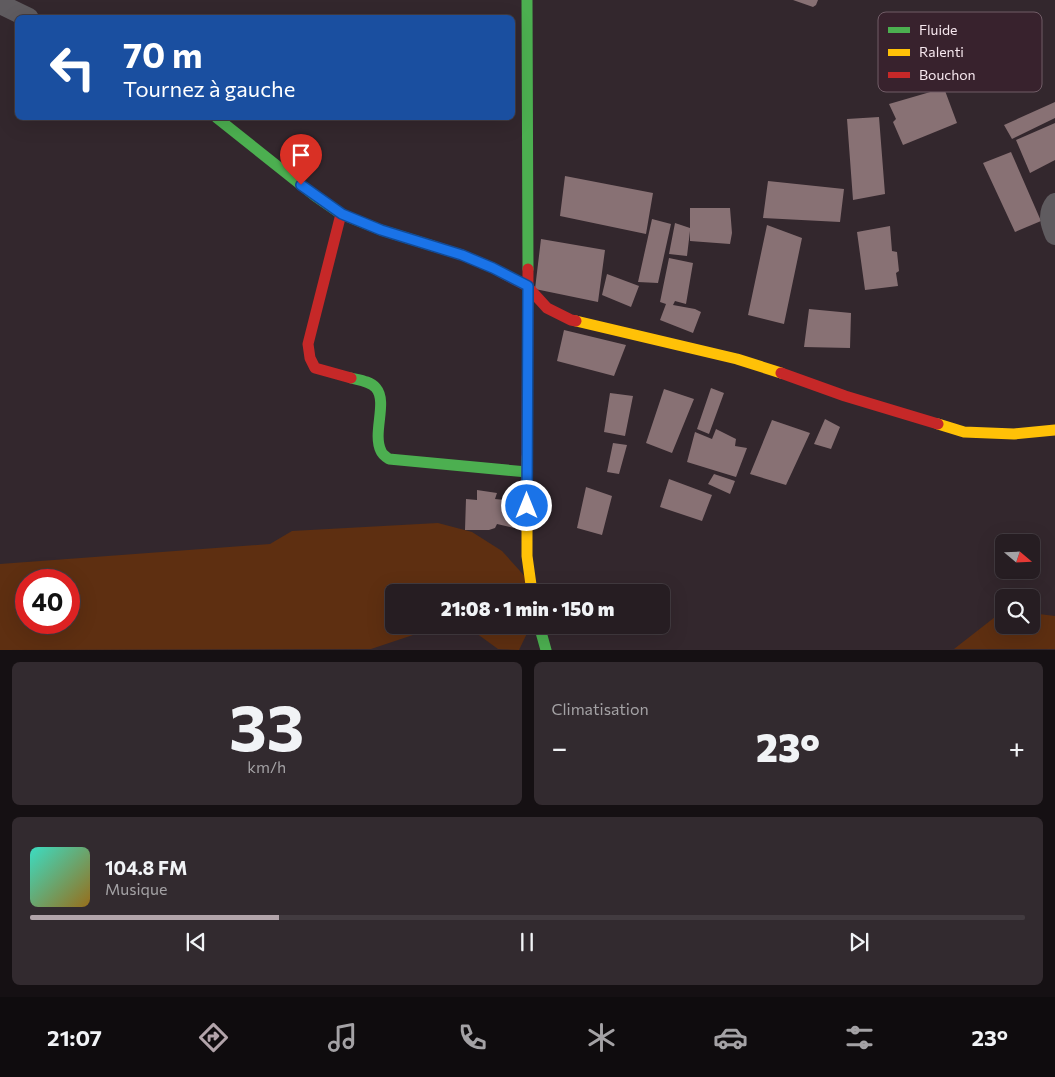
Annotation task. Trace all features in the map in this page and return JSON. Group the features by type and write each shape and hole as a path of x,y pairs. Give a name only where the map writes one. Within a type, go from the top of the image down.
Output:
{"street":[{"path":"526,0 527,556 531,584"},
{"path":"0,4 23,15"},
{"path":"220,120 315,196 342,214 381,230 462,255 493,268 528,286 547,308 571,320 765,367 844,396 964,432 1014,434 1055,430"},
{"path":"1055,203 1050,208 1050,224 1055,235"},
{"path":"342,214 308,344 310,358 315,368 367,382 377,389 381,402 377,438 381,452 389,459 527,472"},
{"path":"542,634 546,650"}],"shaded area":[{"path":"438,523 472,532 502,551 530,584 385,584 385,634 416,634 371,649 0,650 0,564 270,544 292,531"},
{"path":"1040,614 1055,616 1055,649 954,649 995,617 995,634 1040,634"},
{"path":"477,634 527,634 519,650 498,649"}],"building":[{"path":"793,0 818,0 813,7"},
{"path":"930,92 945,92 957,123 903,145 893,122 896,119 889,104"},
{"path":"1055,102 1055,118 1012,139 1004,125"},
{"path":"879,117 885,194 853,200 847,119"},
{"path":"1055,123 1055,160 1030,173 1016,140"},
{"path":"1011,152 1041,221 1015,232 983,163"},
{"path":"565,176 653,193 646,234 560,216"},
{"path":"768,181 844,189 840,222 763,218"},
{"path":"690,208 730,208 732,233 730,244 690,241 690,231 687,256 669,254 675,223 690,228"},
{"path":"652,219 671,224 658,283 638,282"},
{"path":"767,225 802,238 784,324 748,315"},
{"path":"890,226 892,251 897,252 899,271 896,273 898,286 865,290 857,232"},
{"path":"541,239 605,250 598,302 535,289"},
{"path":"669,258 693,263 686,304 675,301 673,305 701,312 693,333 660,320 666,304 660,302"},
{"path":"607,274 639,286 631,307 602,295"},
{"path":"809,309 851,313 850,348 804,347"},
{"path":"564,330 626,345 614,376 557,361"},
{"path":"711,388 724,393 709,434 697,429"},
{"path":"664,389 694,399 672,453 646,443"},
{"path":"610,393 633,396 625,436 604,432"},
{"path":"825,419 840,427 831,449 814,444"},
{"path":"772,420 810,433 786,485 750,474"},
{"path":"716,429 736,439 735,446 747,448 736,477 687,462 695,432 712,439"},
{"path":"613,443 627,445 619,474 607,472"},
{"path":"714,474 735,481 730,494 708,484"},
{"path":"669,479 712,495 702,521 660,507"},
{"path":"586,487 612,496 602,535 577,528"},
{"path":"477,490 497,493 495,499 515,501 514,528 497,524 495,528 489,530 465,530 466,499 477,500"}],"traffic: fast":[{"path":"527,0 528,269"},
{"path":"220,120 315,196 341,214 381,230 433,246"},
{"path":"351,378 371,384 379,394 381,401 379,444 382,453 389,459 527,472"},
{"path":"542,634 546,650"}],"traffic: slow":[{"path":"576,321 737,359 781,373"},
{"path":"938,424 964,432 1014,434 1055,430"},
{"path":"527,457 527,556 531,584"}],"traffic: jam":[{"path":"341,214 308,344 310,358 315,368 351,378"},
{"path":"433,246 462,255 493,268 527,286 547,308 576,321"},
{"path":"527,457 528,269"},
{"path":"781,373 845,396 938,424"}],"route":[{"path":"301,185 342,214 381,230 462,255 528,286 527,506"}]}
